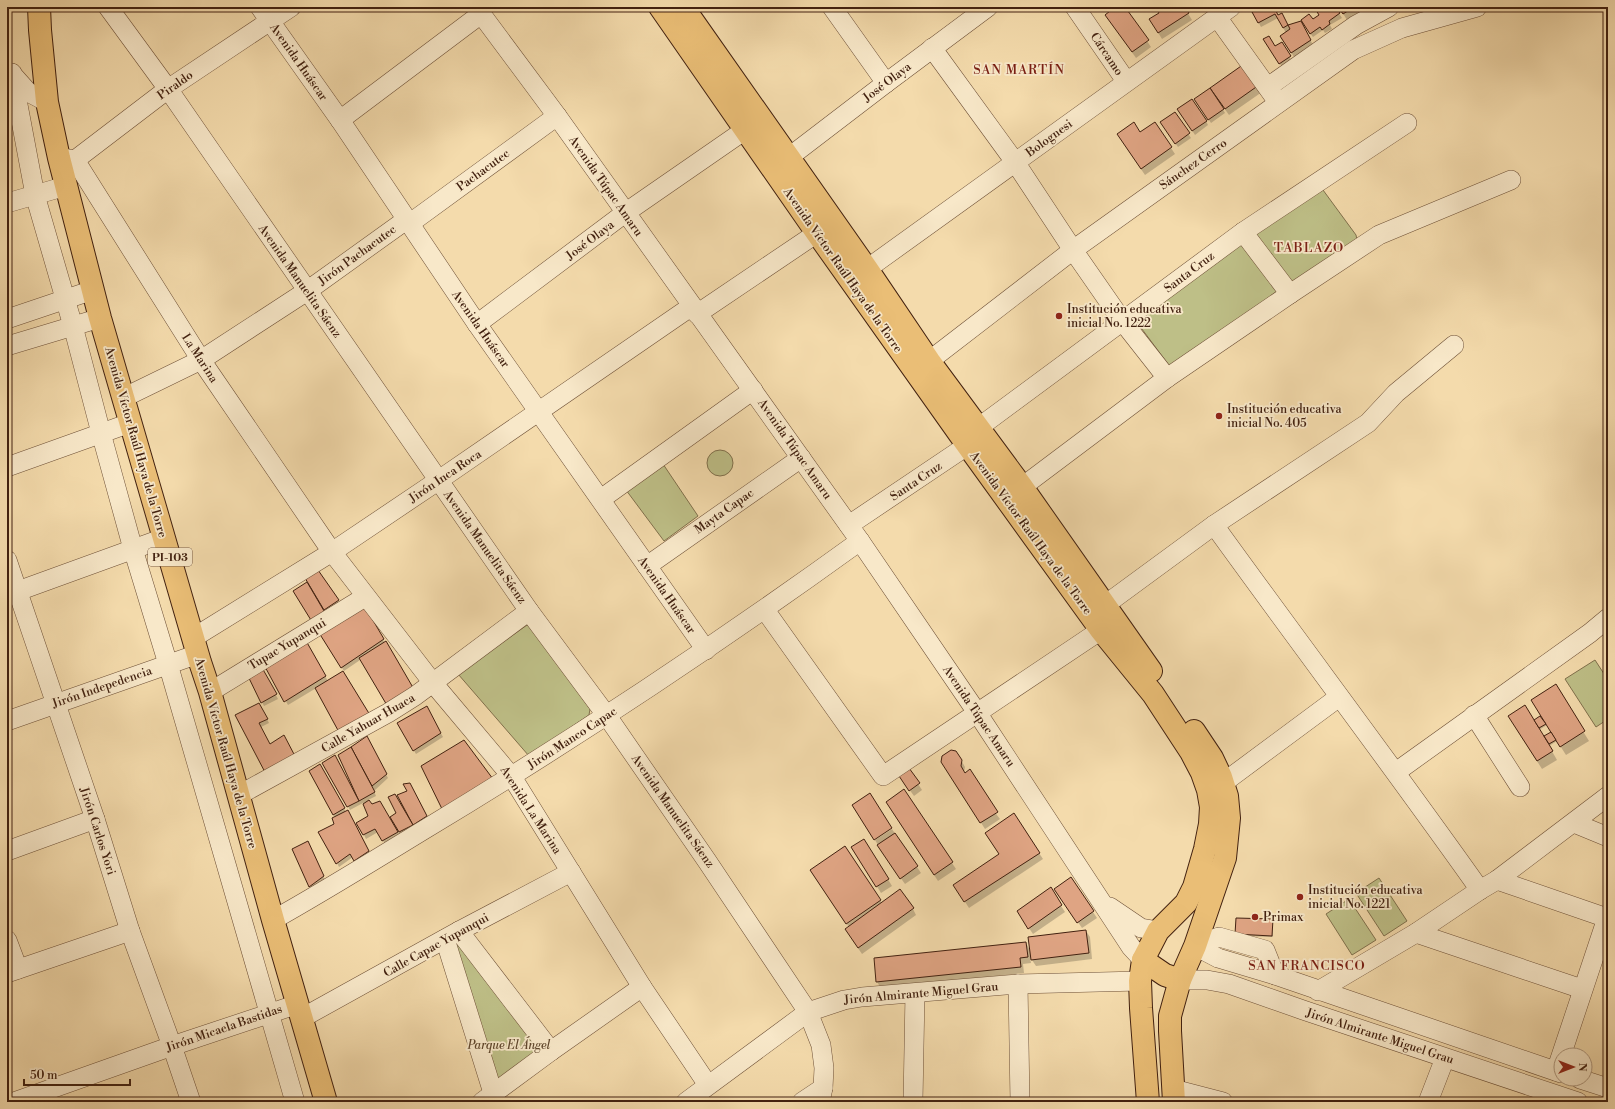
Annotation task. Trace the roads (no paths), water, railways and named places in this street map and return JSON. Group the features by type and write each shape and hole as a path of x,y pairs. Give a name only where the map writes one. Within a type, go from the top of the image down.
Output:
{"main road":[{"name":"Avenida Víctor Raúl Haya de la Torre","path":"39,7 47,102 67,159 66,186 100,318 210,692 273,920 326,1102"},
{"name":"Avenida Víctor Raúl Haya de la Torre","path":"660,7 817,233 976,436 1022,487 1212,758 1227,796 1229,818 1225,858 1195,946 1180,980 1170,1016 1173,1095"},
{"name":"Avenida Víctor Raúl Haya de la Torre","path":"682,7 867,268 929,361 1101,630 1153,694 1191,752 1202,773 1208,790 1211,806 1210,824 1194,887 1186,903 1158,931 1142,971"},
{"path":"1158,931 1169,930 1181,932 1189,937 1195,946"},
{"path":"1148,1102 1142,971 1165,975 1180,980"}],"street":[{"name":"Avenida Manuelita Sáenz","path":"108,7 168,89 529,611 607,716 707,861 808,1012 821,1045 824,1068 821,1095"},
{"name":"Piraldo","path":"67,159 168,89 265,14 292,7"},
{"path":"832,7 886,83"},
{"name":"José Olaya","path":"788,158 988,7"},
{"name":"Cárcamo","path":"1075,7 1126,81"},
{"path":"1224,12 1273,95 1356,25 1389,7"},
{"name":"Sánchez Cerro","path":"929,361 1273,95 1374,39 1402,28 1477,7"},
{"path":"340,120 479,10"},
{"name":"Avenida Túpac Amaru","path":"479,10 557,116 860,541 978,714 1101,900 1131,947 1142,971"},
{"name":"Bolognesi","path":"867,268 1224,12"},
{"name":"Avenida Huáscar","path":"265,14 340,120 407,222 477,324 706,650"},
{"path":"932,48 1015,162 1123,322 1167,378"},
{"path":"9,69 28,92 47,102"},
{"path":"9,69 35,195 73,326 133,549 168,664 295,1102"},
{"name":"Pachacutec","path":"407,222 557,116"},
{"name":"Santa Cruz","path":"849,526 976,436 1123,322 1243,232 1406,123"},
{"name":"José Olaya","path":"477,324 626,213 745,130"},
{"name":"La Marina","path":"67,159 201,360 332,552"},
{"path":"1022,487 1167,378 1378,235 1511,180"},
{"path":"7,203 66,186"},
{"name":"Jirón Pachacutec","path":"123,398 201,360 307,291 407,222"},
{"path":"1243,232 1290,294"},
{"name":"Jirón Inca Roca","path":"196,646 539,411 694,310 817,233"},
{"path":"7,320 93,290"},
{"path":"7,346 100,318"},
{"path":"1105,604 1214,525 1368,423 1396,393 1454,345"},
{"path":"601,499 753,390"},
{"path":"7,467 130,423"},
{"name":"Mayta Capac","path":"647,566 801,458"},
{"path":"1214,525 1339,697 1396,772 1480,890"},
{"path":"12,594 164,538"},
{"name":"Jirón Manco Capac","path":"273,920 512,777 607,716 765,610 860,541"},
{"name":"Avenida La Marina","path":"332,552 432,683 512,777 642,987 708,1085"},
{"name":"Jirón Carlos Yori","path":"7,560 12,594 55,704 95,819 130,931 191,1102"},
{"name":"Tupac Yupanqui","path":"210,692 365,596"},
{"path":"765,610 883,776 978,714 1101,630"},
{"name":"Calle Yahuar Huaca","path":"239,795 388,713 415,696 529,611"},
{"path":"1396,772 1590,633 1608,618"},
{"name":"Jirón Indepedencia","path":"7,721 168,664 196,646"},
{"path":"1223,783 1339,697"},
{"path":"1474,715 1520,787"},
{"path":"1318,991 1416,933 1497,880 1608,796"},
{"path":"7,850 95,819"},
{"path":"1574,823 1608,837"},
{"name":"Calle Capac Yupanqui","path":"300,1011 452,935 571,872"},
{"path":"1497,880 1608,916 1582,989 1565,1047"},
{"name":"Avenida Túpac Amaru","path":"1101,900 1141,928 1158,931"},
{"path":"7,940 12,971 130,931"},
{"path":"1416,933 1582,989"},
{"path":"452,935 551,1051"},
{"path":"452,935 488,1098 551,1051 642,987"},
{"name":"Jirón Almirante Miguel Grau","path":"1195,946 1218,958 1275,975 1553,1070"},
{"name":"Jirón Almirante Miguel Grau","path":"686,1102 808,1012 844,1000 1142,971"},
{"name":"Jirón Almirante Miguel Grau","path":"1180,980 1207,980 1229,984 1445,1058 1544,1097 1578,1102"},
{"path":"1018,984 1020,1102"},
{"path":"913,1102 915,993"},
{"name":"Jirón Micaela Bastidas","path":"14,1102 268,1013 300,1011"},
{"path":"1428,1102 1445,1058"},
{"path":"1593,1083 1608,1088"},
{"path":"802,1102 821,1095"},
{"path":"1173,1095 1223,1102"}],"place":[{"name":"Institución educativa inicial No. 1222","path":"1059,316"},
{"name":"Institución educativa inicial No. 405","path":"1219,416"},
{"name":"Institución educativa inicial No. 1221","path":"1300,897"},
{"name":"Primax","path":"1255,917"}],"district":[{"name":"SAN MARTÍN","path":"1019,69"},
{"name":"TABLAZO","path":"1309,247"},
{"name":"SAN FRANCISCO","path":"1307,965"}],"park label":[{"name":"Parque El Ángel","path":"509,1045"}]}
